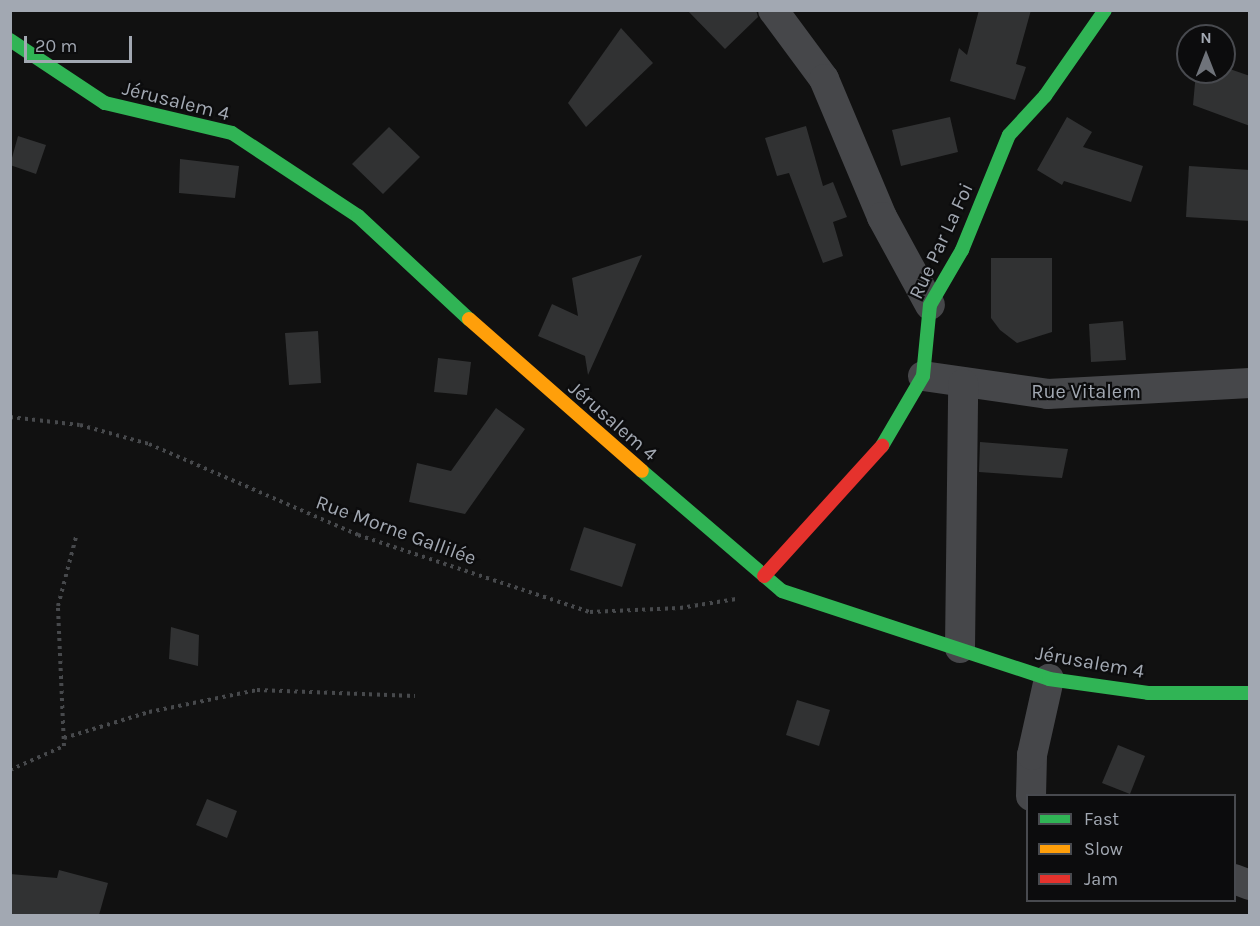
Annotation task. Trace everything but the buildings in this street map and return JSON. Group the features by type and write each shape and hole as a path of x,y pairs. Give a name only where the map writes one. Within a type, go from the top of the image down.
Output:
{"street":[{"path":"773,10 824,79 882,217 930,305"},
{"name":"Rue Par La Foi","path":"764,576 880,450 923,376 930,305 962,250 1009,135 1045,96 1105,10"},
{"name":"Jérusalem 4","path":"10,40 105,104 232,133 358,216 516,363 782,591 1049,679 1148,693 1250,693"},
{"name":"Rue Vitalem","path":"923,376 963,384 1111,394 1250,382"},
{"path":"960,648 963,384"},
{"path":"1031,794 1032,755 1049,679"}],"path":[{"name":"Rue Morne Gallilée","path":"10,417 80,425 149,444 358,535 590,612 680,608 782,591"},
{"path":"10,770 64,746 58,606 76,537"},
{"path":"64,738 149,712 257,690 415,696"}],"traffic: fast":[{"path":"882,446 923,376 930,305 962,250 1009,135 1045,96 1105,10"},
{"path":"10,40 105,103 232,133 358,216 469,319"},
{"path":"642,471 782,591 1049,679 1148,693 1250,693"}],"traffic: slow":[{"path":"469,319 642,471"}],"traffic: jam":[{"path":"764,576 882,446"}]}
